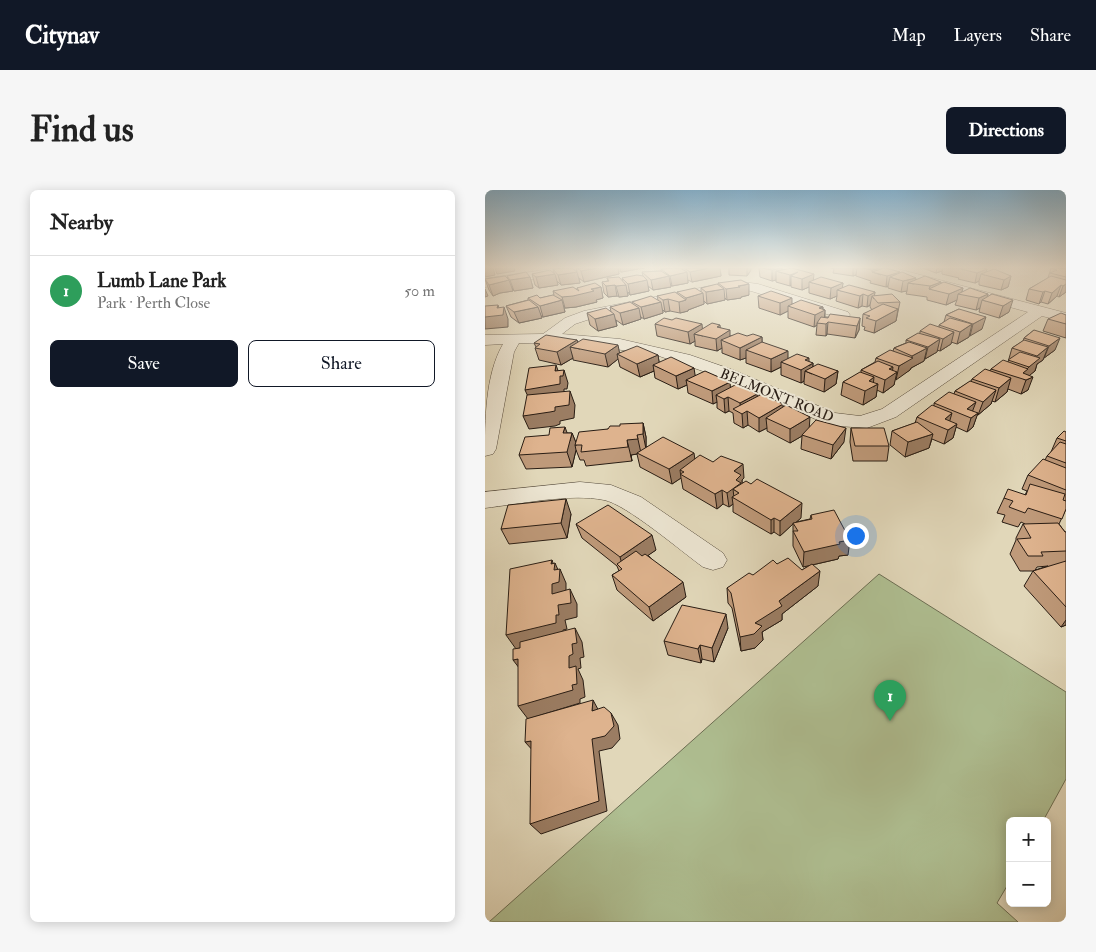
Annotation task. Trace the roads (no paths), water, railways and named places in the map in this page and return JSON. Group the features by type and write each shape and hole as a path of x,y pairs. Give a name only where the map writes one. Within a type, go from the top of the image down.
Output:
{"street":[{"path":"547,338 570,321 589,314 649,302"},
{"path":"802,302 843,315"},
{"path":"1007,302 1066,318"},
{"name":"BELMONT ROAD","path":"485,340 547,338 627,346 662,352 702,364 829,418 850,423 865,423 889,413 1039,311"},
{"path":"485,449 506,352 514,338"},
{"path":"485,500 580,490 611,493 632,503 713,560"}],"place":[{"name":"Lumb Lane Park","path":"890,721"}]}
